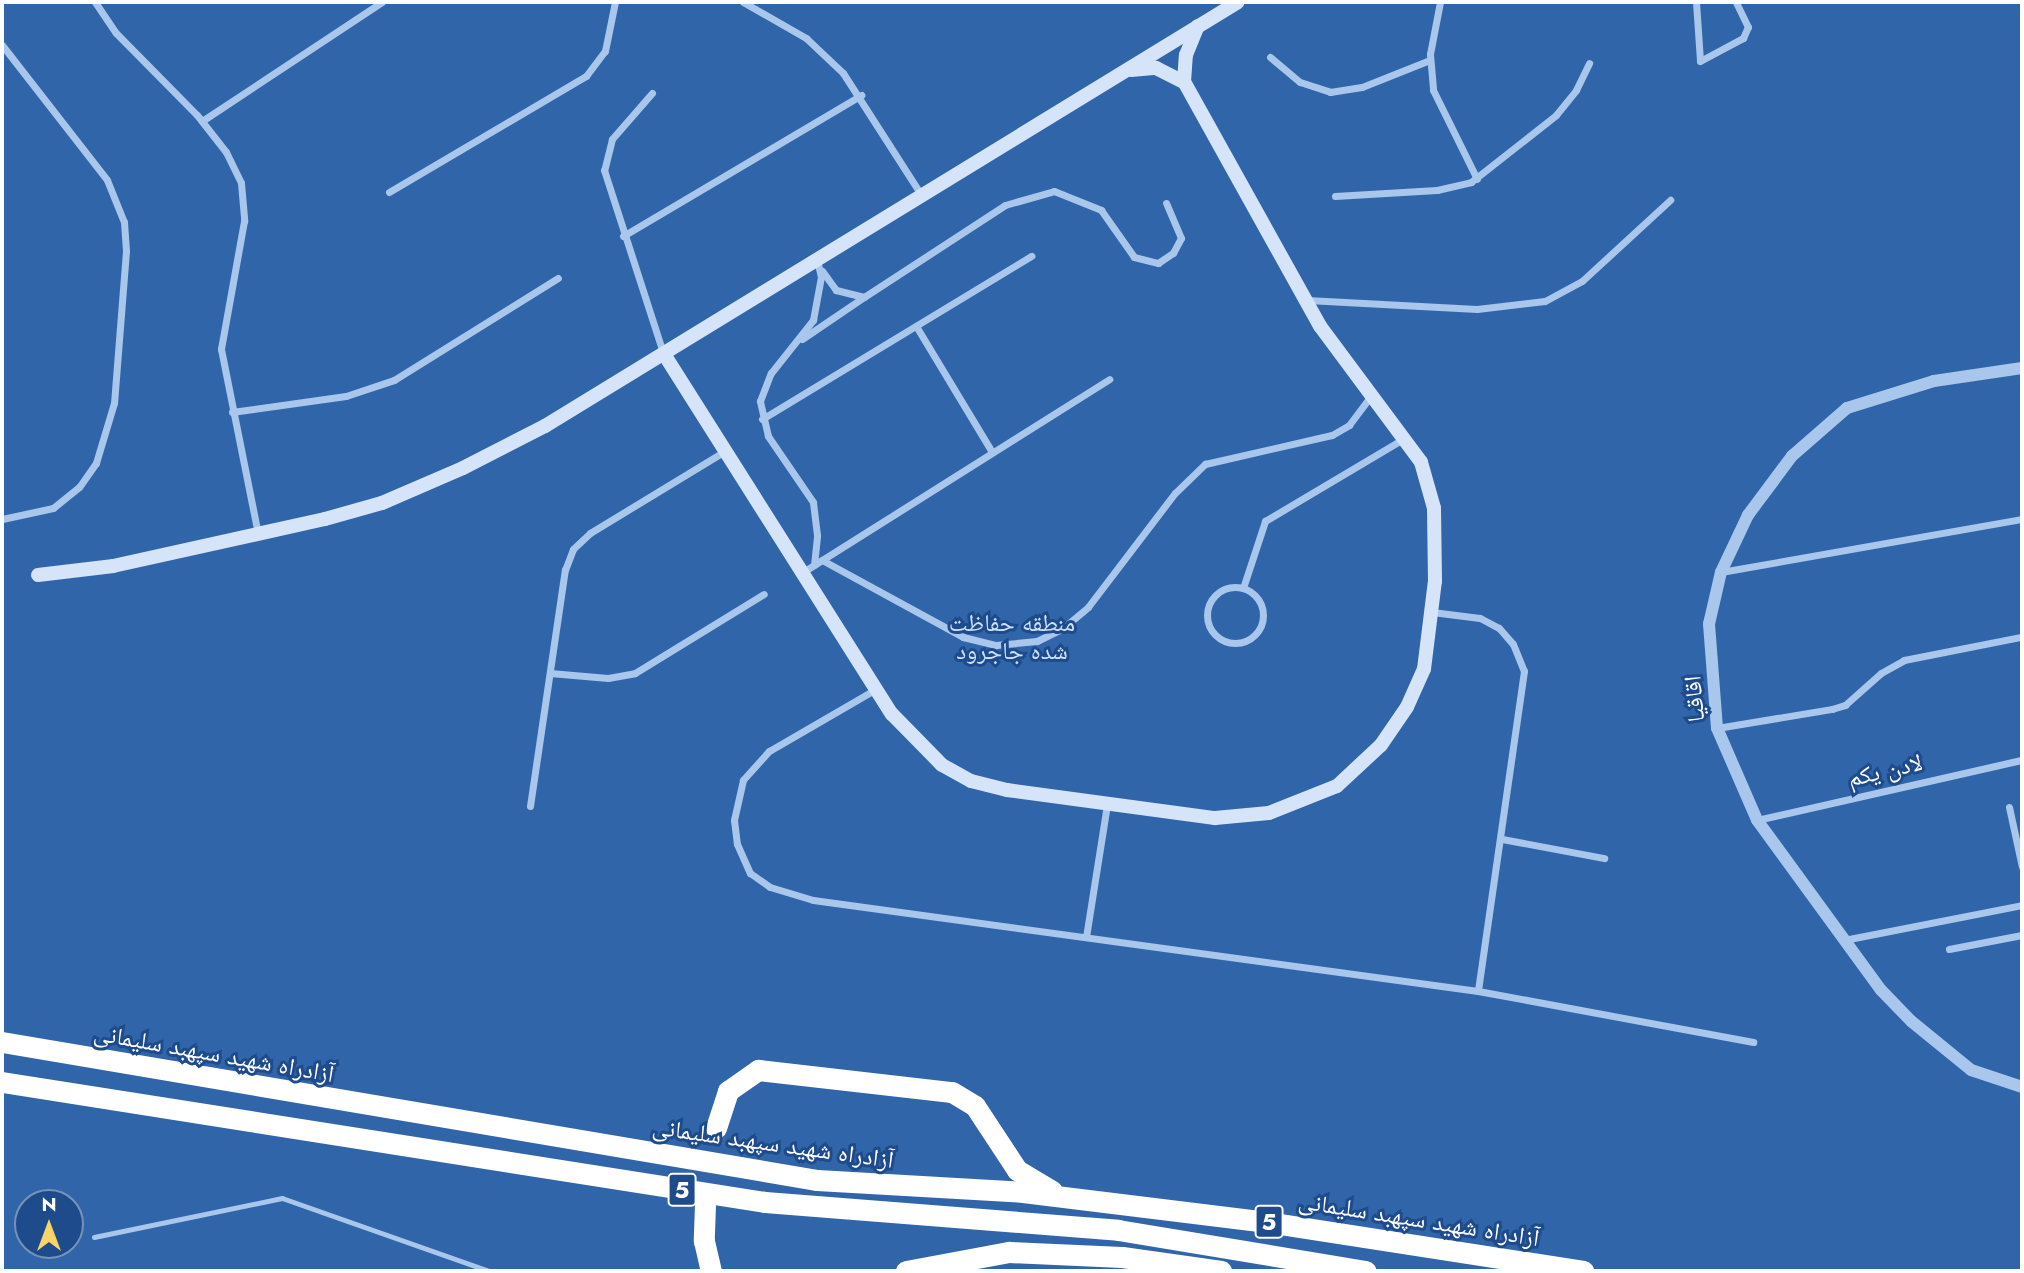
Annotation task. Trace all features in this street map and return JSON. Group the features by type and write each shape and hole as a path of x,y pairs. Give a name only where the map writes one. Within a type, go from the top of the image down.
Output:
{"highway":[{"name":"آزادراه شهید سپهبد سلیمانی","path":"2,1042 817,1180 1067,1198 1268,1222 1583,1271"},
{"path":"716,1128 728,1091 758,1070 952,1092 975,1106 1017,1170 1067,1198"},
{"name":"5","path":"2,1082 765,1202 1118,1230 1366,1271"},
{"path":"705,1204 704,1241 711,1271"},
{"path":"906,1271 1009,1252 1122,1257 1222,1271"},
{"path":"1316,1271 1338,1266"}],"main road":[{"path":"38,575 113,566 258,534 359,509 425,486 545,426 819,264 922,195 1238,2"},
{"path":"664,354 725,451 808,569 876,689 918,745 971,781 1107,804 1235,818 1291,806 1337,786 1374,754 1412,698 1428,656 1432,612 1434,508 1421,462 1306,300 1184,82 1186,55 1198,26"},
{"path":"1126,70 1156,68 1184,82"}],"street":[{"path":"95,2 116,33 202,121 230,160 244,195 244,221 221,349 258,534"},
{"path":"202,121 382,2"},
{"path":"389,192 586,76 605,51 615,2"},
{"path":"743,2 806,38 861,95 922,195"},
{"path":"1440,2 1430,60 1433,90 1477,179"},
{"path":"1696,2 1700,61 1743,38 1748,27 1736,2"},
{"path":"2,45 107,180 124,222 126,251 114,403 96,463 79,487 53,508 2,519"},
{"path":"1270,57 1300,82 1330,92 1362,87 1430,60"},
{"path":"1335,195 1437,191 1477,179 1556,115 1576,90 1588,63"},
{"path":"652,93 621,126 607,152 605,186 664,354"},
{"path":"623,236 861,95"},
{"path":"796,343 1005,205 1054,191 1101,210 1134,257 1158,263 1173,253 1181,239 1166,203"},
{"path":"1306,300 1477,309 1545,301 1582,281 1670,200"},
{"path":"762,419 1031,256"},
{"path":"819,264 836,290 864,297"},
{"path":"808,569 817,535 813,502 775,449 762,419 765,382 796,343 816,311 819,264"},
{"path":"232,412 346,396 394,380 558,278"},
{"path":"916,326 992,452"},
{"name":"اقاقیا","path":"2022,368 1934,381 1847,408 1792,456 1748,515 1721,572 1709,624 1717,728 1757,820 1881,990 1921,1029 1971,1070 2022,1087"},
{"path":"808,569 1109,379"},
{"path":"822,560 963,637 1010,646 1037,641 1062,629 1088,607 1175,493 1205,464 1332,435 1349,425 1373,394"},
{"path":"1243,588 1257,536 1272,514 1405,438"},
{"path":"530,806 565,570 573,549 590,533 725,451"},
{"path":"1721,572 2022,519"},
{"path":"1243,588 1259,599 1261,627 1249,640 1223,641 1207,621 1209,602 1223,589 1243,588"},
{"path":"550,673 608,678 635,673 764,594"},
{"path":"1432,612 1489,621 1507,635 1522,660 1524,693 1478,991"},
{"path":"1717,728 1832,709 1853,700 1881,673 1904,660 2020,637"},
{"path":"876,689 769,751 750,770 738,792 734,820 737,844 750,873 770,887 813,900 1478,991 1753,1042"},
{"name":"لادن یکم","path":"1757,820 2022,760"},
{"path":"1086,937 1107,804"},
{"path":"2009,807 2022,867"},
{"path":"1502,839 1604,858"},
{"path":"1844,940 2022,905"},
{"path":"1949,949 2022,935"}],"lane":[{"path":"94,1237 282,1198 488,1271"}],"green space":[{"name":"منطقه حفاظت شده جاجرود","path":"2,2 2022,2 2022,1271 2,1271"}],"tunnel":[{"path":"705,1204 716,1128"}]}
